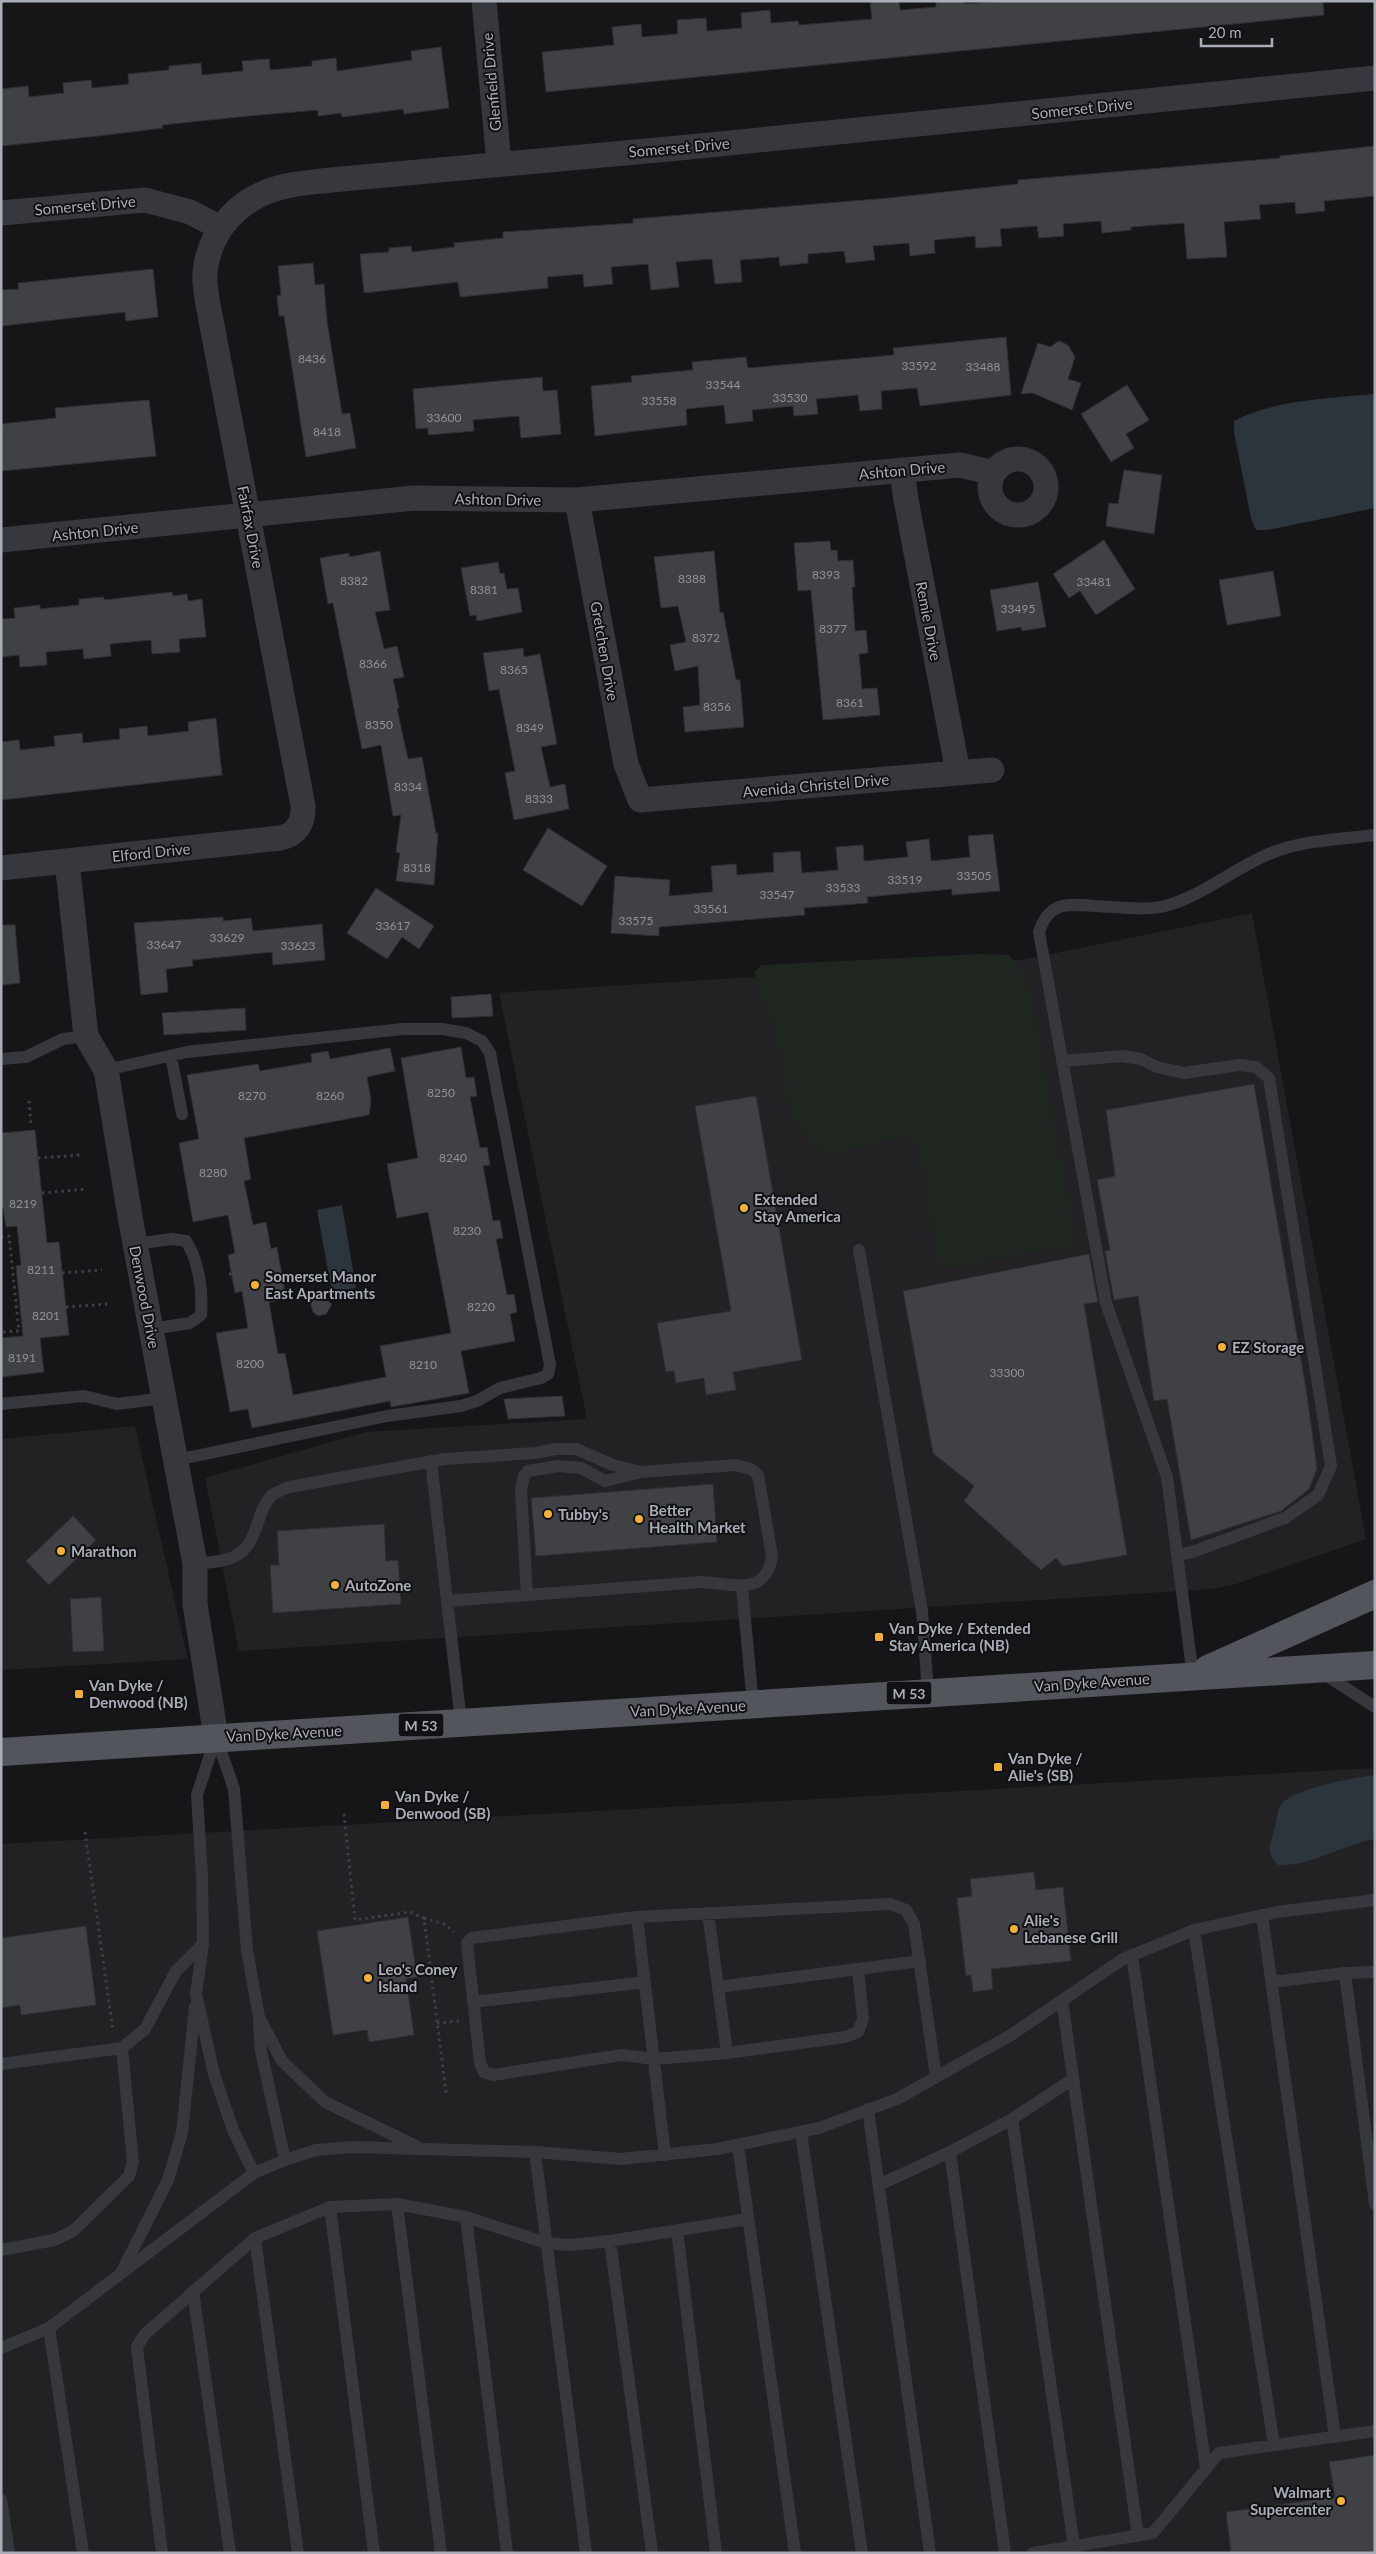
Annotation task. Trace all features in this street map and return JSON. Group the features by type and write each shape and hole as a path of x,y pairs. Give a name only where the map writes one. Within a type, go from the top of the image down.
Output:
{"main road":[{"path":"1193,1676 1375,1594"},
{"name":"Van Dyke Avenue","path":"1,1752 1193,1676 1369,1663"}],"street":[{"name":"Glenfield Drive","path":"484,1 499,163"},
{"name":"Somerset Drive","path":"1,213 145,200 190,212 219,227 246,203 280,187 331,180 499,163 680,148 1375,78"},
{"name":"Fairfax Drive","path":"219,227 209,251 204,274 207,300 303,806 303,814 298,828"},
{"name":"Ashton Drive","path":"1,540 414,498 577,500 960,465 994,472"},
{"name":"Remie Drive","path":"902,470 906,500 958,772"},
{"name":"Gretchen Drive","path":"577,500 626,764 640,800"},
{"name":"Avenida Christel Drive","path":"640,800 992,770"},
{"name":"Elford Drive","path":"1,868 280,838 287,837 298,828"},
{"name":"Denwood Drive","path":"68,861 86,1036 106,1070 135,1244 195,1564 195,1604 216,1737"}],"lane":[{"path":"1193,1676 1167,1477 1106,1303 1039,932 1044,916 1055,908 1074,904 1138,909 1164,906 1187,897 1274,852 1314,842 1375,835"},
{"path":"106,1070 187,1052 403,1029 442,1029 466,1033 482,1041 490,1053 550,1365 548,1374 541,1378 500,1388 477,1401 461,1406 387,1416 176,1460"},
{"path":"1,1059 26,1057 62,1039 86,1036"},
{"path":"171,1056 182,1114"},
{"path":"1063,1061 1122,1056 1141,1059 1157,1068 1184,1072 1239,1065 1256,1067 1269,1078 1330,1466 1318,1495 1285,1518 1192,1552 1177,1555"},
{"path":"135,1244 172,1239 186,1241 192,1251 203,1300 201,1315 190,1323 151,1329"},
{"path":"859,1250 922,1611 928,1692"},
{"path":"1,1404 84,1396 117,1404 164,1398"},
{"path":"195,1564 222,1560 240,1554 252,1540 263,1510 272,1495 289,1487 431,1461 576,1449 613,1465 641,1472"},
{"path":"431,1461 460,1722"},
{"path":"448,1601 701,1582 742,1587 765,1576 770,1568 772,1556 758,1475 751,1469 735,1465 641,1472 605,1481 581,1468 558,1466 528,1471 524,1476 521,1489 527,1595"},
{"path":"742,1587 753,1704"},
{"path":"1314,1668 1375,1707"},
{"path":"118,2278 168,2180 182,2133 203,1944 202,1876 197,1795 216,1737"},
{"path":"216,1737 234,1789 247,1950 259,2016 261,2051 285,2160"},
{"path":"1,2348 49,2328 118,2278 254,2173 285,2160 316,2150 352,2148 535,2152 621,2159 738,2145 819,2128 897,2099 1010,2035 1123,1959 1132,1955 1194,1930 1262,1915 1375,1900"},
{"path":"858,1969 864,2019 858,2032 845,2037 727,2053 654,2059 622,2056 493,2074 484,2072 480,2063 467,1943 472,1938 637,1917 891,1904 906,1910 914,1924 936,2076"},
{"path":"708,1913 727,2053"},
{"path":"1262,1915 1335,2437"},
{"path":"637,1917 665,2155"},
{"path":"1194,1930 1274,2445"},
{"path":"1,2064 122,2048 145,2029 176,1971 203,1944"},
{"path":"1132,1955 1206,2468"},
{"path":"718,1987 920,1961"},
{"path":"1272,1982 1345,1973 1375,1972"},
{"path":"1345,1973 1375,2204"},
{"path":"473,2002 644,1982"},
{"path":"196,1994 214,2074 233,2130 254,2173"},
{"path":"1062,2000 1138,2536"},
{"path":"259,2016 282,2061 325,2102 421,2149"},
{"path":"1,2250 54,2240 73,2231 129,2176 134,2162 122,2048"},
{"path":"878,2186 950,2152 1012,2119 1073,2079"},
{"path":"868,2109 930,2553"},
{"path":"1012,2119 1074,2546"},
{"path":"801,2132 862,2553"},
{"path":"738,2145 795,2553"},
{"path":"535,2152 586,2553"},
{"path":"950,2152 1005,2553"},
{"path":"162,2553 137,2348 145,2334 255,2238 330,2207 397,2204 466,2217 546,2243 569,2244 610,2242 748,2219"},
{"path":"397,2204 441,2553"},
{"path":"330,2207 374,2553"},
{"path":"466,2217 507,2553"},
{"path":"677,2230 716,2553"},
{"path":"255,2238 298,2553"},
{"path":"610,2242 652,2553"},
{"path":"193,2291 230,2553"},
{"path":"49,2328 83,2553"},
{"path":"1033,2553 1153,2533 1219,2453 1375,2431"},
{"path":"1,2500 9,2553"}],"path":[{"path":"29,1101 31,1124"},
{"path":"38,1158 80,1155"},
{"path":"42,1193 86,1189"},
{"path":"1,1237 9,1236 19,1311 19,1331 1,1332"},
{"path":"62,1273 102,1270"},
{"path":"66,1307 108,1304"},
{"path":"10,1332 11,1337"},
{"path":"344,1814 356,1920 410,1912 444,1924 467,1943"},
{"path":"85,1832 111,2027 122,2048"},
{"path":"424,1918 446,2093"}],"shaded area":[{"path":"1375,394 1375,508 1267,530 1256,530 1251,518 1234,432 1234,421 1266,408 1284,404"},
{"path":"1252,913 1366,1539 1233,1585 1212,1589 239,1651 205,1478 366,1432 587,1419 499,993 1022,960"},
{"path":"980,954 1009,955 1027,977 1076,1241 1068,1246 954,1267 941,1267 936,1252 921,1159 915,1140 907,1136 827,1153 812,1143 790,1113 776,1036 769,1010 756,986 755,971 762,965"},
{"path":"342,1205 356,1288 332,1292 317,1210"},
{"path":"135,1426 188,1659 1,1670 1,1439"},
{"path":"1375,1768 1375,2553 1,2553 1,1844"},
{"path":"1375,1775 1375,1839 1303,1862 1278,1865 1274,1861 1270,1853 1270,1845 1278,1810 1288,1799 1310,1789"}],"building":[{"path":"870,1 899,1 900,10 936,7 936,1 965,1 965,4 1003,1 1323,1 1324,15 546,92 542,52 614,45 612,27 641,24 642,37 678,34 677,20 706,18 707,31 742,28 741,13 770,10 771,23 798,21 799,25 872,19"},
{"path":"441,47 449,108 404,114 403,109 342,117 341,113 318,116 318,110 162,125 163,128 1,146 1,89 28,86 29,97 64,93 63,83 91,80 92,88 129,84 128,74 169,70 169,66 201,63 202,75 243,71 242,61 269,59 270,70 312,66 312,61 336,58 337,71 412,60 411,51"},
{"path":"1375,146 1375,196 1324,201 1325,211 1296,214 1295,202 1259,205 1261,219 1224,222 1227,257 1187,259 1184,223 1131,227 1131,230 1102,233 1101,221 1063,224 1064,236 1039,238 1037,226 1000,229 1002,246 976,248 975,236 934,240 935,253 910,256 909,243 873,246 875,260 846,263 844,251 808,254 808,263 780,266 779,257 740,260 742,282 715,284 712,259 676,262 679,287 651,290 648,264 611,267 613,284 584,287 583,274 547,277 548,288 460,297 458,282 364,293 360,254 389,252 389,248 411,246 412,252 455,247 454,243 503,238 503,232 633,223 633,219 889,198 1018,184 1018,180 1280,158 1280,156"},
{"path":"313,263 315,285 324,284 327,321 342,414 350,413 356,448 306,457 284,316 279,316 277,296 281,295 278,266"},
{"path":"153,269 158,317 126,321 125,312 1,326 1,290 19,289 18,283"},
{"path":"1006,337 1011,395 920,406 917,388 881,391 882,409 860,411 858,395 816,399 818,414 794,416 793,406 752,410 753,421 726,424 724,405 686,409 687,425 595,436 591,386 632,382 631,376 693,370 692,362 746,357 748,368 894,355 893,348"},
{"path":"1059,341 1068,345 1075,357 1068,379 1081,383 1072,410 1033,393 1021,394 1038,343 1050,347"},
{"path":"542,377 543,391 557,390 561,434 521,438 519,416 473,420 474,431 428,435 428,428 416,429 413,389"},
{"path":"1127,385 1149,420 1126,434 1134,448 1111,462 1081,414"},
{"path":"149,400 156,456 1,471 1,424 56,418 55,408"},
{"path":"1124,470 1162,475 1154,534 1106,526 1109,503 1118,504"},
{"path":"1104,540 1135,589 1096,615 1080,591 1069,598 1053,574"},
{"path":"830,541 831,551 837,550 838,561 853,560 855,587 852,587 855,631 866,630 868,653 859,654 862,689 877,688 880,715 823,720 811,590 798,591 794,543"},
{"path":"380,551 390,610 375,612 384,649 397,646 404,677 393,679 399,708 397,709 408,759 422,757 436,833 438,833 434,885 396,881 400,853 396,852 401,815 393,816 381,745 362,749 333,603 328,604 320,558 349,553 349,557"},
{"path":"714,551 720,613 723,612 736,680 740,680 744,727 685,732 683,707 700,705 698,666 675,671 670,645 686,642 678,606 661,608 654,557"},
{"path":"498,562 500,574 504,573 507,589 518,588 522,612 477,621 476,615 470,616 461,568"},
{"path":"1273,571 1281,616 1227,625 1219,580"},
{"path":"1038,582 1046,627 1022,631 1021,627 997,631 990,590"},
{"path":"172,592 173,596 187,594 188,601 202,599 206,637 179,639 180,652 152,654 151,640 110,644 111,656 84,659 83,649 46,652 47,665 20,667 19,655 1,657 1,619 15,618 14,608 40,605 40,609 79,605 79,599 104,597 104,600"},
{"path":"523,648 524,657 540,654 557,744 541,747 550,787 565,784 569,809 514,820 505,773 515,771 499,689 489,691 483,653"},
{"path":"216,718 222,775 1,800 1,742 19,740 20,750 55,746 54,736 82,733 83,743 120,739 119,729 147,726 148,736 189,731 188,722"},
{"path":"548,828 607,866 582,906 523,870"},
{"path":"993,834 1000,891 952,895 952,889 867,897 868,903 804,908 805,915 659,927 659,936 611,933 615,876 670,880 669,896 713,892 711,866 736,864 737,875 774,872 773,853 800,851 802,873 838,870 836,847 863,845 864,861 908,857 906,842 929,839 931,861 970,857 968,836"},
{"path":"376,888 434,926 419,949 402,937 387,959 347,933"},
{"path":"223,917 223,921 251,918 253,931 322,924 325,960 273,965 272,952 192,960 193,966 166,969 168,992 141,995 134,923"},
{"path":"1,925 15,925 20,983 1,985"},
{"path":"491,994 493,1016 452,1018 451,997"},
{"path":"245,1008 246,1030 164,1035 162,1013"},
{"path":"461,1047 466,1078 474,1077 477,1096 470,1097 480,1148 487,1147 490,1165 483,1166 493,1221 500,1220 503,1238 496,1239 507,1295 514,1294 517,1312 510,1314 515,1341 461,1351 469,1393 391,1407 390,1401 252,1428 248,1409 230,1412 216,1333 248,1328 242,1291 235,1293 228,1255 235,1253 228,1215 193,1222 179,1143 199,1139 187,1075 258,1064 260,1071 312,1062 311,1054 328,1051 330,1059 390,1048 395,1071 367,1077 371,1100 369,1115 244,1138 251,1179 244,1181 253,1225 266,1222 271,1249 277,1247 286,1299 269,1302 278,1354 285,1353 293,1395 386,1377 380,1346 451,1333 428,1212 397,1218 387,1164 418,1158 401,1058"},
{"name":"EZ Storage","path":"1254,1084 1307,1395 1317,1469 1309,1489 1281,1511 1191,1540 1167,1399 1154,1401 1138,1296 1114,1300 1105,1251 1110,1250 1097,1180 1115,1176 1106,1110"},
{"name":"Extended Stay America","path":"756,1096 802,1360 733,1372 736,1390 706,1395 704,1378 676,1383 674,1371 666,1372 657,1323 731,1311 695,1106"},
{"path":"35,1130 47,1243 59,1242 69,1335 40,1338 44,1372 1,1377 1,1338 23,1336 16,1266 21,1265 17,1226 6,1227 3,1208 1,1208 1,1133"},
{"path":"1089,1254 1098,1302 1084,1304 1127,1555 1063,1566 1056,1558 1041,1570 964,1501 974,1486 933,1453 903,1291"},
{"path":"320,1296 332,1304 326,1314 318,1316 313,1312 310,1302"},
{"path":"562,1396 565,1416 508,1419 504,1399"},
{"path":"713,1484 717,1542 536,1556 531,1498"},
{"name":"Marathon","path":"73,1516 96,1540 49,1585 26,1561"},
{"name":"AutoZone","path":"384,1524 386,1561 398,1560 401,1604 273,1613 270,1565 279,1565 277,1531"},
{"path":"101,1597 104,1651 73,1652 70,1599"},
{"name":"Alie's Lebanese Grill","path":"1034,1872 1036,1890 1063,1887 1071,1961 991,1969 993,1989 973,1992 971,1975 966,1976 957,1898 972,1896 970,1879"},
{"name":"Leo's Coney Island","path":"408,1917 417,1977 406,1979 414,2035 369,2042 367,2030 333,2035 317,1931"},
{"path":"86,1926 96,2005 21,2015 20,2005 1,2008 1,1938"},
{"name":"Walmart Supercenter","path":"1375,2455 1375,2553 1231,2553 1226,2512 1335,2497 1329,2462"}],"place":[{"name":"Extended Stay America","path":"744,1208"},
{"name":"Somerset Manor East Apartments","path":"255,1285"},
{"name":"EZ Storage","path":"1222,1347"},
{"name":"Tubby's","path":"548,1514"},
{"name":"Better Health Market","path":"639,1519"},
{"name":"Marathon","path":"61,1551"},
{"name":"AutoZone","path":"335,1585"},
{"name":"Van Dyke / Extended Stay America (NB)","path":"879,1637"},
{"name":"Van Dyke / Denwood (NB)","path":"79,1694"},
{"name":"Van Dyke / Alie's (SB)","path":"998,1767"},
{"name":"Van Dyke / Denwood (SB)","path":"385,1805"},
{"name":"Alie's Lebanese Grill","path":"1014,1929"},
{"name":"Leo's Coney Island","path":"368,1978"},
{"name":"Walmart Supercenter","path":"1341,2501"}]}
